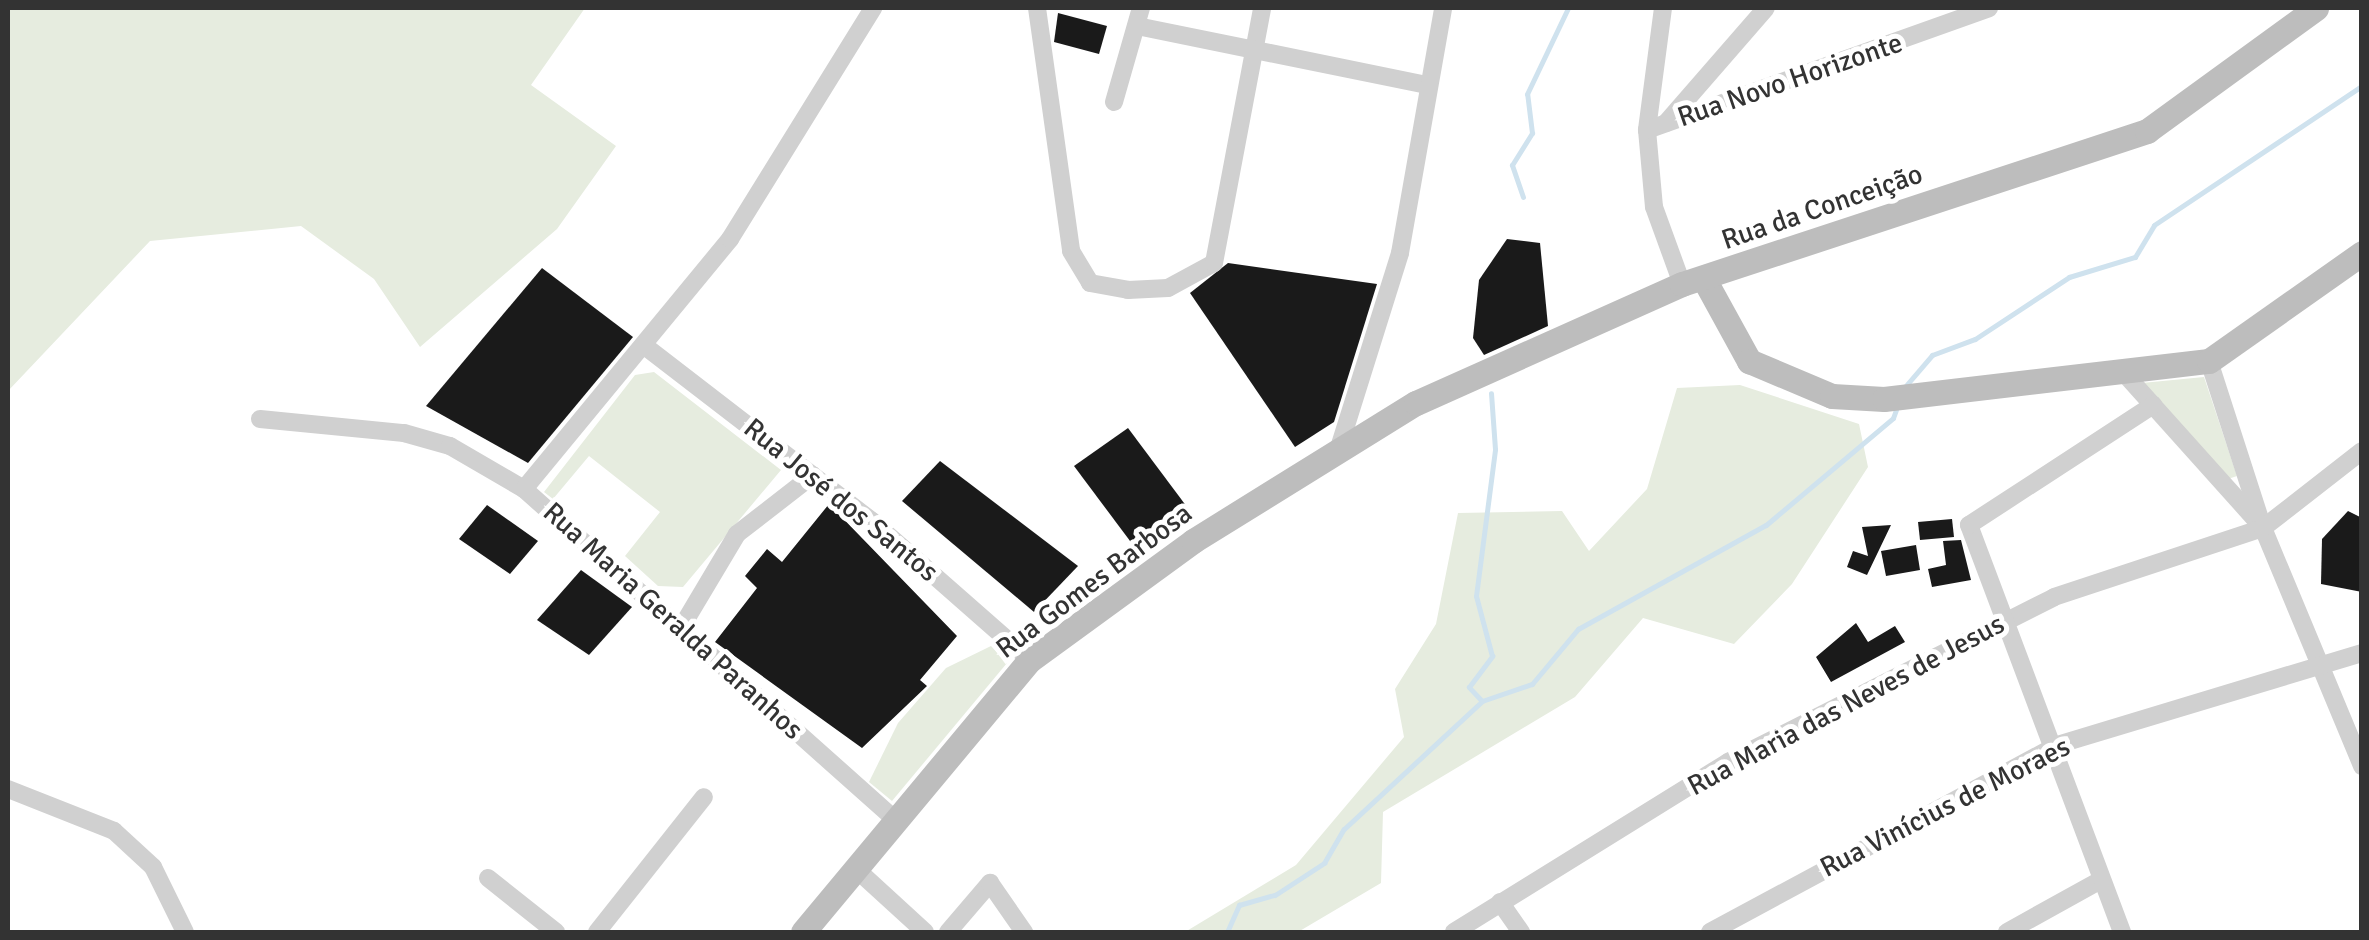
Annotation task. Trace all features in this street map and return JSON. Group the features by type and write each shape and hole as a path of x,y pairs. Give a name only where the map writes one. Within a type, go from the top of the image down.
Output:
{"street":[{"path":"524,490 730,239 873,8"},
{"path":"1037,8 1071,251 1090,284 1168,288 1214,263 1262,8"},
{"path":"1338,452 1400,253 1443,8"},
{"path":"1663,8 1647,130 1654,207 1693,281 1750,361 1832,396 1926,396 2208,361 2362,253"},
{"path":"1666,123 1766,8"},
{"name":"Rua Novo Horizonte","path":"1647,130 1989,8"},
{"name":"Rua da Conceição","path":"1338,452 1416,402 1693,281 2147,131 2316,8"},
{"path":"1114,102 1139,16 1254,51 1428,86"},
{"name":"Rua José dos Santos","path":"646,346 813,475 1030,660"},
{"path":"2208,361 2263,528 2362,766"},
{"path":"2124,372 2263,528"},
{"path":"2122,932 2100,881 2057,745 2001,624 1968,525 2152,405"},
{"name":"Rua Maria Geralda Paranhos","path":"260,419 404,433 450,446 524,490 684,623 894,819"},
{"name":"Rua Gomes Barbosa","path":"803,932 1030,660 1193,541 1338,452"},
{"name":"Rua Maria das Neves de Jesus","path":"1454,932 1728,762 2054,597 2263,528 2362,452"},
{"path":"684,623 736,534 813,475"},
{"name":"Rua Vinícius de Moraes","path":"1710,932 2057,745 2362,654"},
{"path":"8,789 114,831 153,866 185,932"},
{"path":"598,932 704,797"},
{"path":"855,868 926,932"},
{"path":"488,878 556,932"},
{"path":"2008,932 2100,881"},
{"path":"948,932 990,882 1024,932"},
{"path":"1500,902 1521,932"}],"shaded area":[{"path":"8,8 585,8 531,85 616,146 557,229 420,347 374,279 301,226 150,241 8,391"},
{"path":"654,372 781,470 683,587 658,586 625,556 660,512 589,456 553,499 544,492 635,375"},
{"path":"2204,377 2237,476 2228,479 2142,383"},
{"path":"1740,385 1859,424 1868,467 1792,584 1734,644 1643,618 1575,697 1383,812 1381,883 1298,932 1185,932 1296,865 1404,737 1395,689 1436,624 1458,513 1562,511 1589,551 1647,489 1677,388"},
{"path":"991,646 1007,663 892,801 869,782 898,723 946,668"}],"building":[{"path":"1058,13 1107,26 1099,54 1054,42"},
{"path":"1507,239 1540,243 1548,326 1484,355 1473,338 1479,280"},
{"path":"1228,263 1377,284 1334,422 1295,447 1190,293"},
{"path":"542,268 633,337 528,463 426,406"},
{"path":"1128,428 1193,515 1139,553 1074,466"},
{"path":"940,461 1078,566 1034,612 902,501"},
{"path":"829,504 957,636 920,680 927,686 862,748 715,642 757,588 745,576 767,549 782,562"},
{"path":"487,505 538,541 510,574 459,539"},
{"path":"2348,511 2362,518 2362,592 2321,584 2322,539"},
{"path":"1952,519 1954,537 1920,540 1918,522"},
{"path":"1891,525 1867,575 1847,567 1853,551 1868,556 1862,527"},
{"path":"1961,540 1971,580 1932,587 1928,569 1946,565 1943,541"},
{"path":"1916,545 1920,570 1886,576 1881,551"},
{"path":"581,570 632,607 589,655 537,620"},
{"path":"1856,623 1868,642 1895,626 1905,642 1831,682 1816,657"}],"waterway":[{"path":"1523,197 1512,165 1532,133 1527,94 1568,8"},
{"path":"1903,389 1932,355 1975,339 2069,277 2135,257 2154,225 2362,86"},
{"path":"1481,700 1469,687 1492,656 1476,596 1495,449 1491,393"},
{"path":"1227,932 1239,905 1275,895 1324,863 1344,829 1482,701 1532,684 1578,629 1766,525 1893,418 1898,404"}]}
